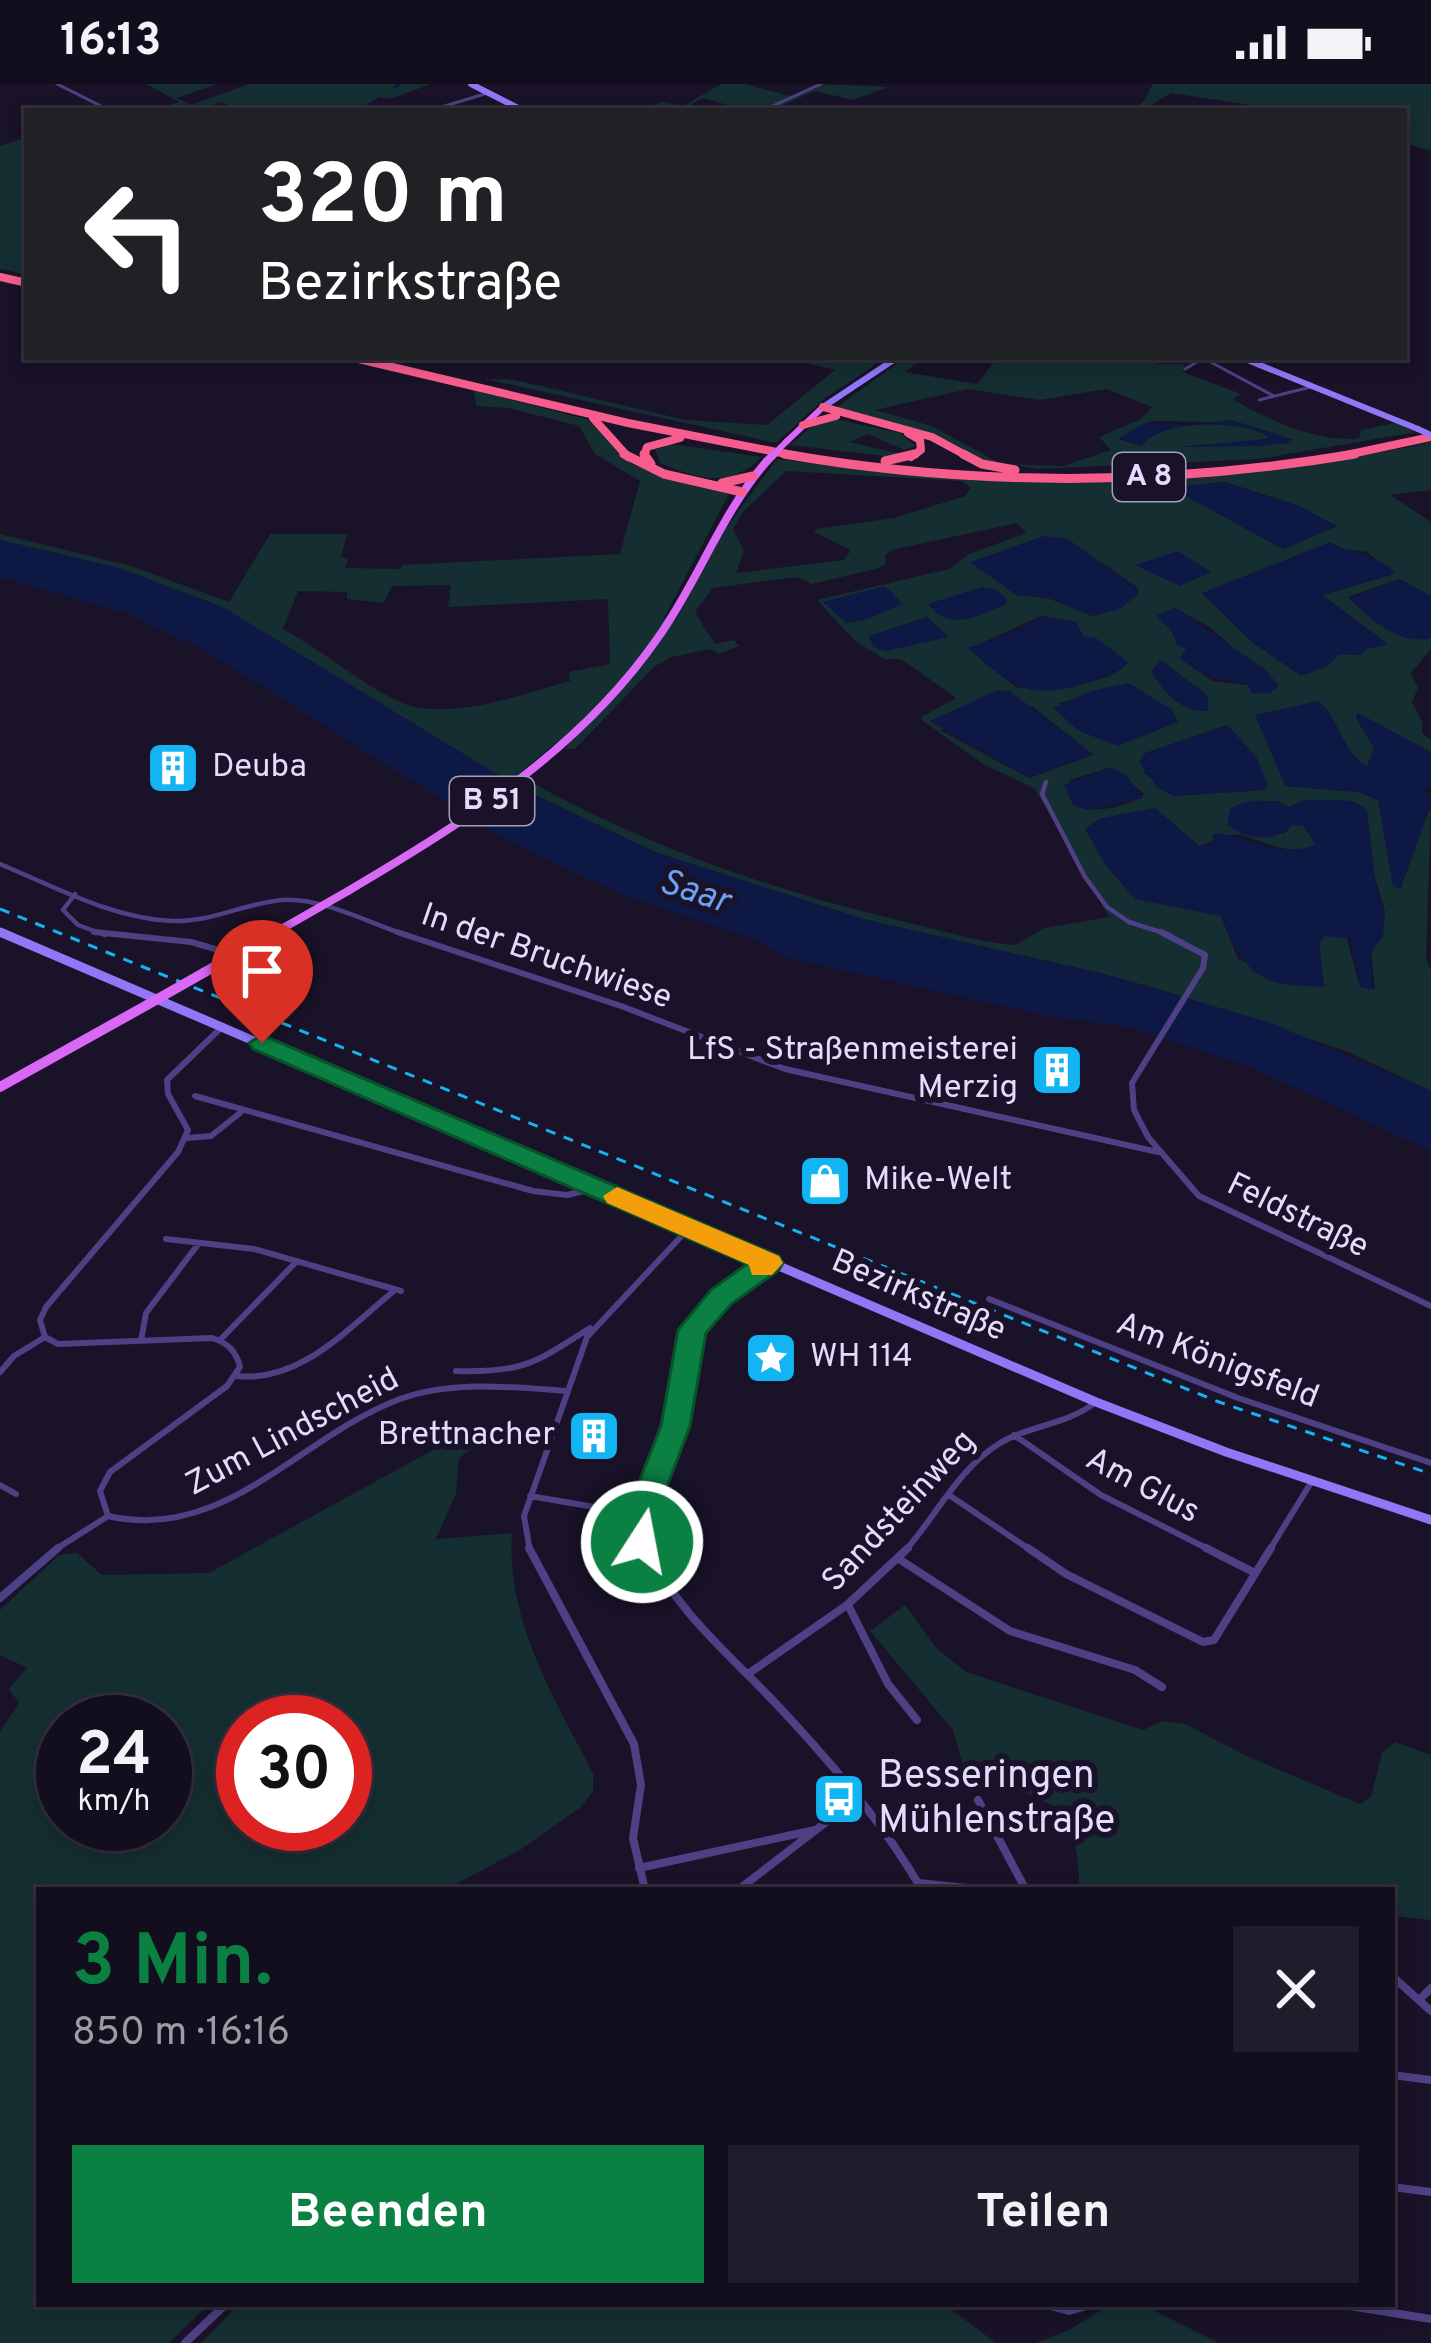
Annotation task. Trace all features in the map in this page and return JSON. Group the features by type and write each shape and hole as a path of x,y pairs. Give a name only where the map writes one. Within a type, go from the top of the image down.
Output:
{"highway":[{"name":"A 8","path":"364,360 466,381"},
{"name":"A 8","path":"382,360 701,439 908,470 1094,478 1292,464 1431,435"},
{"name":"A 8","path":"486,386 741,442 867,462 1040,473 1230,466 1431,435"},
{"path":"566,407 602,424 621,452 641,464 743,490"},
{"path":"822,408 836,416 902,431 922,444 911,458 867,462"},
{"path":"822,408 932,437 982,464 1040,473"},
{"path":"803,425 836,416"},
{"path":"701,439 656,441 643,456 658,468 743,490"},
{"path":"722,483 753,476"}],"main road":[{"path":"743,490 822,408"},
{"name":"B 51","path":"3,1086 413,853 481,809 565,742 633,673 670,620 743,490"}],"street":[{"path":"57,84 105,108"},
{"path":"471,84 518,108"},
{"path":"769,108 821,84"},
{"path":"437,108 488,92"},
{"path":"822,408 894,360"},
{"path":"1185,369 1201,360"},
{"path":"1208,360 1274,396"},
{"path":"1247,360 1431,435"},
{"path":"1259,400 1311,387"},
{"name":"Feldstraße","path":"1046,782 1042,794 1109,908 1133,923 1191,943 1205,961 1137,1072 1132,1091 1134,1110 1158,1152 1198,1196 1431,1306"},
{"name":"In der Bruchwiese","path":"0,864 128,914 165,921 217,916 280,899 338,912 644,1014 740,1054 807,1075 1158,1152"},
{"path":"75,893 63,910 80,926 137,940 213,944 235,956"},
{"name":"Bezirkstraße","path":"0,932 1096,1402 1431,1520"},
{"path":"45,1337 40,1321 46,1307 187,1138 187,1124 168,1094 167,1080 223,1026"},
{"path":"195,1096 533,1192 568,1195 598,1188"},
{"path":"187,1138 212,1136 242,1112"},
{"path":"456,1371 496,1372 531,1366 592,1327 689,1228"},
{"path":"166,1240 254,1249 398,1290 281,1376 255,1381 237,1376"},
{"path":"141,1341 146,1313 199,1243"},
{"path":"220,1340 297,1261"},
{"path":"769,1263 721,1297 692,1330 676,1426 641,1515 642,1542 664,1584 700,1632 748,1674 895,1844 920,1887"},
{"name":"Am Königsfeld","path":"988,1299 1238,1398 1431,1463"},
{"path":"592,1327 523,1524 526,1545 639,1758 641,1785 633,1838 645,1887"},
{"path":"45,1337 71,1346 220,1340 237,1355 237,1376"},
{"path":"0,1372 14,1356 45,1337"},
{"path":"0,1598 11,1584 108,1516 100,1491 110,1472 237,1376"},
{"name":"Zum Lindscheid","path":"108,1516 139,1524 199,1512 358,1419 419,1393 455,1386 566,1391"},
{"name":"Sandsteinweg","path":"748,1674 848,1605 898,1559 976,1462 1012,1434 1081,1414 1096,1402"},
{"name":"Am Glus","path":"1012,1434 1101,1495 1255,1573"},
{"path":"949,1495 1066,1574 1203,1642 1214,1640 1312,1481"},
{"path":"0,1485 16,1494"},
{"path":"530,1496 641,1515"},
{"path":"898,1559 1010,1631 1135,1670 1162,1687"},
{"path":"0,1582 11,1584"},
{"path":"848,1605 888,1684 917,1720"},
{"path":"742,1887 856,1799"},
{"path":"978,1800 1025,1887"},
{"path":"639,1868 814,1830"},
{"path":"1395,1978 1431,2011"},
{"path":"1420,1999 1431,1988"},
{"path":"1395,2075 1431,2080"},
{"path":"1395,2187 1431,2192"},
{"path":"184,2343 223,2307"},
{"path":"1055,2307 1070,2311 1084,2307"},
{"path":"1357,2307 1431,2318"}],"green space":[{"path":"146,84 217,84 177,98 191,105 249,84 431,84 390,99 380,97 360,108 238,108 221,102 204,108 162,108 179,102"},
{"path":"721,84 745,84 790,96 818,84 888,87 853,100 815,91 776,108 738,108 703,98 685,108 647,108 661,102 683,106"},
{"path":"1153,84 1431,84 1431,151 1407,144 1407,108 1271,108 1171,93 1147,108 1134,108"},
{"path":"24,138 24,274 0,269 0,146"},
{"path":"792,360 882,360 825,398 776,443 485,379 515,380 686,420 767,425 835,370"},
{"path":"902,360 921,360 905,372 977,384 996,360 1148,360 1185,364 1183,372 1241,394 1233,399 1246,407 1311,434 1359,438 1361,430 1395,423 1417,432 1259,459 1038,469 1010,464 1063,466 1111,450 1099,437 1141,419 1152,407 1107,389 1039,400 968,389 875,410 932,426 998,462 978,459 940,437 836,408","holes":["1151,421 1207,422 1260,429 1292,443 1214,447 1270,438 1243,427 1204,424 1166,431 1141,446 1119,439"]},
{"path":"473,390 587,419 633,465 729,494 664,618 675,621 726,528 777,459 940,475 1105,480 1269,469 1431,442 1431,490 1390,495 1431,522 1431,596 1399,579 1348,597 1426,640 1431,637 1431,649 1411,673 1418,688 1412,702 1422,721 1422,733 1431,740 1431,752 1358,714 1374,748 1368,767 1347,746 1319,701 1256,715 1286,786 1359,792 1378,800 1401,888 1419,828 1431,808 1426,958 1431,971 1431,1091 1346,1051 1187,998 1195,977 1182,996 867,920 655,852 518,787 527,780 661,845 754,879 971,938 1015,945 1044,928 1109,917 1035,789 983,764 923,721 921,717 956,698 901,659 884,659 855,641 817,600 949,569 969,554 1026,533 1017,523 892,550 879,568 812,584 797,577 713,588 696,610 697,616 715,644 734,640 739,646 718,654 711,649 671,657 654,667 575,749 565,749 569,744 558,741 509,782 223,608 119,568 0,540 0,534 131,566 229,602 270,534 347,534 341,556 348,560 345,568 401,569 403,565 620,554 640,481 595,454 579,426 508,408 477,406","holes":["786,471 961,481 971,488 965,496 894,518 816,529 814,532 851,550 844,560 736,573 744,551 733,529 743,512","1225,482 1299,506 1335,527 1283,549 1172,488","1067,539 1137,587 1138,593 1093,616 1048,598 1015,595","1343,549 1367,552 1394,574 1322,595 1388,644 1365,649 1361,655 1334,658 1253,643 1203,594","451,585 448,607 608,599 610,664 569,672 570,681 508,699 460,708 414,707 381,692 283,629 298,591 347,592 347,599 384,603 392,586","1175,608 1209,627 1242,655 1248,685 1212,681 1180,657 1187,649 1177,645 1172,631","1041,616 1076,622 1083,636 1128,663 1090,682 1017,688 969,649","1128,683 1172,710 1057,704","1033,707 1093,755 1029,778 940,730","1112,767 1144,794 1119,806 1073,805 1070,780","1142,771 1264,790 1173,796","1305,800 1353,801 1385,912 1371,952 1375,989 1360,987 1346,936 1324,936 1319,943 1324,987 1299,985 1238,959 1221,916 1135,899 1099,819 1155,808 1199,846 1237,835 1289,849 1316,845 1303,826 1292,825 1284,834 1236,805 1277,801 1289,807"]},
{"path":"830,418 900,433 916,446 904,450 868,434 849,442 902,454 891,457 790,445 819,420"},
{"path":"671,444 762,457 726,477 701,477 660,463 655,450"},
{"path":"503,1432 505,1443 470,1450 459,1458 456,1494 436,1539 512,1533 512,1565 525,1627 593,1773 593,1791 581,1807 520,1850 451,1887 36,1887 36,2307 206,2307 169,2343 0,2343 0,1731 19,1703 9,1689 27,1668 0,1655 0,1610 59,1555 77,1553 102,1575 209,1573 451,1440"},
{"path":"905,1605 936,1648 966,1672 1143,1730 1163,1721 1185,1724 1360,1804 1371,1797 1382,1752 1395,1742 1431,1755 1431,1920 1395,1916 1395,1887 1079,1887 1078,1861 1065,1820 1037,1797 968,1783 953,1730 870,1631"},
{"path":"236,2307 948,2307 996,2343 201,2343"},
{"path":"1106,2307 1147,2307 1219,2343 1036,2343"}],"water":[{"path":"1232,420 1294,440 1264,446 1176,447 1270,439 1243,427 1203,424 1165,431 1142,446 1118,439 1144,423"},
{"path":"1225,482 1299,506 1337,526 1283,549 1169,487"},
{"path":"1044,536 1067,539 1139,593 1120,609 1093,616 1048,598 1016,595 970,562"},
{"name":"Saar","path":"0,540 119,568 223,607 518,787 655,852 867,920 1104,974 1268,1022 1431,1091 1431,1151 1248,1066 1132,1028 1043,1015 787,958 749,937 621,894 508,841 204,650 129,614 0,577"},
{"path":"1330,542 1380,561 1395,573 1322,595 1388,644 1366,649 1361,655 1339,654 1328,666 1301,676 1253,643 1202,593"},
{"path":"1178,551 1211,572 1180,586 1135,565"},
{"path":"1400,579 1431,596 1431,637 1397,635 1349,599"},
{"path":"885,586 903,604 868,619 846,623 823,602"},
{"path":"982,587 995,589 1007,599 1005,605 955,620 936,613 928,604"},
{"path":"1175,608 1266,670 1279,686 1270,693 1252,694 1248,685 1188,665 1180,658 1186,649 1177,645 1172,631 1156,616"},
{"path":"1041,616 1076,622 1083,636 1096,638 1128,662 1086,683 1034,690 1009,681 968,648 1026,627"},
{"path":"927,617 949,637 886,651 873,647 869,636"},
{"path":"1161,660 1208,696 1208,711 1190,709 1168,694 1151,671"},
{"path":"1128,683 1172,710 1178,722 1118,746 1079,731 1053,708 1092,691"},
{"path":"1008,690 1093,754 1029,778 930,721"},
{"path":"1319,701 1352,753 1367,767 1374,748 1358,713 1431,752 1431,786 1423,789 1431,798 1430,805 1401,888 1393,887 1378,800 1359,792 1285,786 1255,715"},
{"path":"1227,725 1256,756 1268,785 1264,790 1173,796 1158,788 1139,762 1145,753"},
{"path":"1112,767 1127,776 1143,798 1088,810 1073,805 1064,785"},
{"path":"1305,800 1353,801 1367,810 1376,887 1385,912 1383,937 1371,952 1372,990 1360,987 1350,939 1324,936 1319,943 1324,986 1269,980 1247,964 1221,916 1135,899 1107,867 1085,829 1099,819 1155,808 1199,846 1213,844 1213,834 1218,833 1279,849 1304,848 1316,844 1303,826 1293,825 1278,835 1260,838 1227,824 1230,809 1244,803 1267,801 1289,807"}],"waterway":[{"path":"395,87 400,84"}],"railway":[{"path":"0,909 1219,1402 1431,1474"}],"slow traffic":[{"path":"617,1196 769,1263 762,1268"}],"place":[{"name":"Deuba","path":"173,768"},
{"name":"LfS - Straßenmeisterei Merzig","path":"1057,1070"},
{"name":"Mike-Welt","path":"825,1181"},
{"name":"WH 114","path":"771,1358"},
{"name":"Brettnacher","path":"594,1436"},
{"name":"Besseringen Mühlenstraße","path":"839,1799"}],"route":[{"path":"262,1043 769,1263 721,1297 692,1330 676,1426 641,1515 642,1542"}]}
